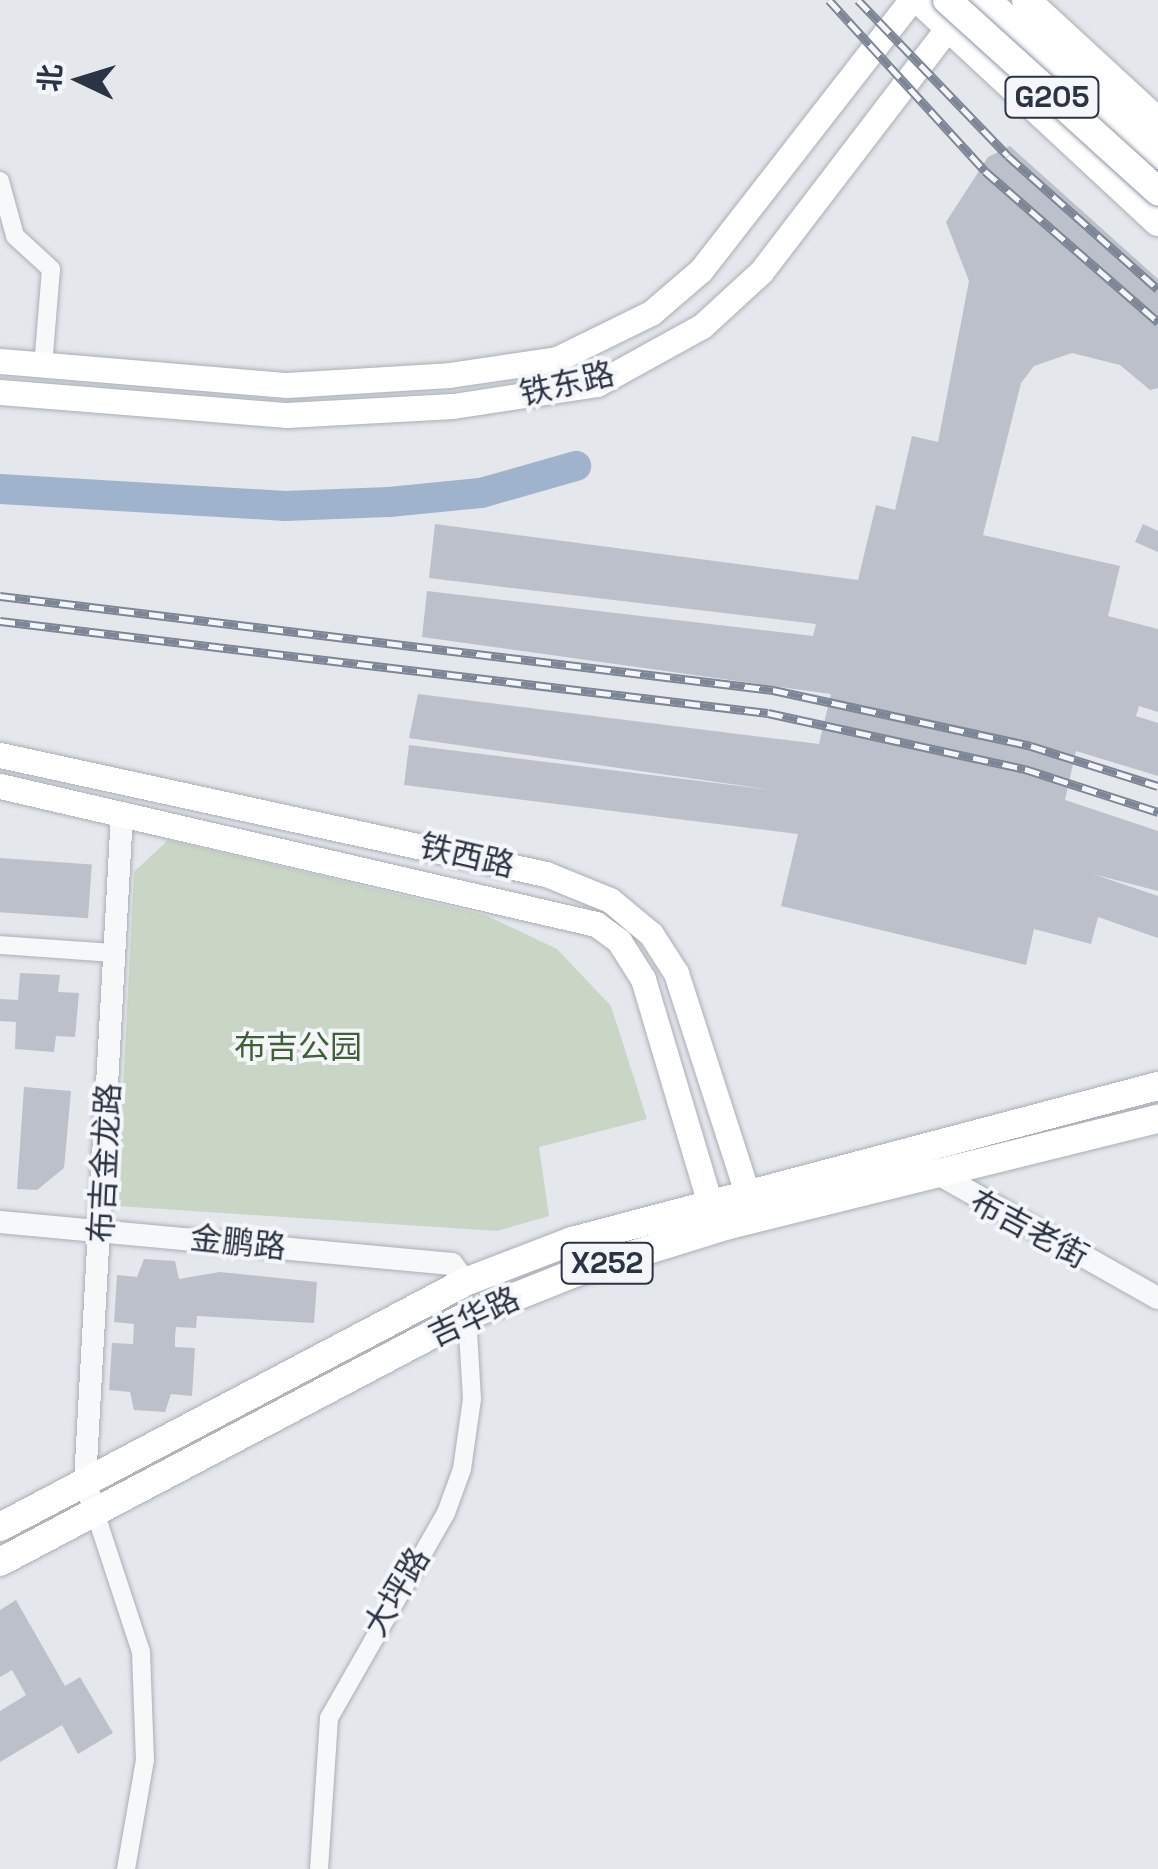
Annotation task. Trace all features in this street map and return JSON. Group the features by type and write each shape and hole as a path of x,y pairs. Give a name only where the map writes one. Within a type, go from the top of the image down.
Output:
{"main road":[{"name":"铁东路","path":"0,362 287,385 449,376 556,359 629,326 686,286 754,209 911,0"},
{"path":"919,0 948,14 1158,222"},
{"name":"铁东路","path":"0,392 177,412 306,415 453,406 597,384 702,326 761,272 948,14 971,0 1158,177"},
{"name":"G205","path":"986,0 1158,155"},
{"path":"1026,0 1158,122"},
{"name":"G205","path":"948,14 1158,191"},
{"name":"铁西路","path":"0,755 546,874 610,900 651,934 676,973 746,1190"},
{"name":"铁西路","path":"0,786 546,907 608,931 643,980 709,1200"},
{"name":"吉华路","path":"0,1526 465,1282 709,1200 1158,1086"},
{"name":"吉华路","path":"0,1562 467,1316 710,1230 1158,1119"}],"street":[{"path":"0,181 15,236 50,269 43,366"},
{"name":"布吉金龙路","path":"95,1512 85,1482 102,1230 122,813"},
{"path":"0,945 115,953"},
{"path":"917,1145 929,1176"},
{"name":"布吉老街","path":"929,1176 1158,1298"},
{"name":"金鹏路","path":"0,1222 452,1264 465,1282"},
{"name":"大坪路","path":"319,1869 329,1718 446,1513 462,1469 472,1399 467,1316"},
{"path":"95,1512 141,1652 145,1760 126,1869"}],"green space":[{"name":"布吉公园","path":"168,840 485,915 557,949 611,1006 647,1119 539,1147 549,1216 497,1231 117,1206 134,872"}],"building":[{"path":"1010,146 1158,279 1158,388 1150,390 1120,365 1072,353 1034,366 1021,383 983,535 1120,566 1108,616 1158,629 1158,712 1139,706 1136,716 1158,723 1158,776 1076,751 1065,800 1158,831 1158,891 1093,874 1158,896 1158,938 1098,917 1091,944 1034,929 1026,965 781,906 798,834 404,785 409,745 780,791 409,738 418,694 819,744 831,694 422,637 427,591 813,636 816,624 429,578 435,524 858,580 876,505 895,510 912,436 938,442 969,281 946,222 988,157"},
{"path":"1143,524 1158,531 1158,552 1135,542"},
{"path":"0,858 92,864 88,918 0,912"},
{"path":"20,973 60,975 58,992 79,993 75,1037 56,1036 54,1052 15,1049 16,1022 0,1021 0,999 18,1000"},
{"path":"24,1087 71,1091 64,1168 37,1190 17,1189"},
{"path":"144,1259 175,1261 179,1279 220,1272 317,1282 314,1323 197,1316 196,1328 176,1327 175,1336 175,1347 195,1348 192,1396 171,1394 165,1412 134,1410 130,1392 109,1390 112,1343 133,1344 134,1324 114,1322 117,1275 137,1277"},
{"path":"16,1600 65,1686 80,1677 113,1733 78,1754 62,1725 0,1762 0,1711 26,1695 12,1670 0,1677 0,1610"}],"waterway":[{"path":"0,489 285,506 389,502 481,493 576,466"}],"railway":[{"path":"829,0 985,171 1158,322"},
{"path":"858,0 1008,156 1158,289"},
{"path":"0,596 773,690 1031,746 1158,786"},
{"path":"0,621 768,713 1025,769 1158,812"}]}
